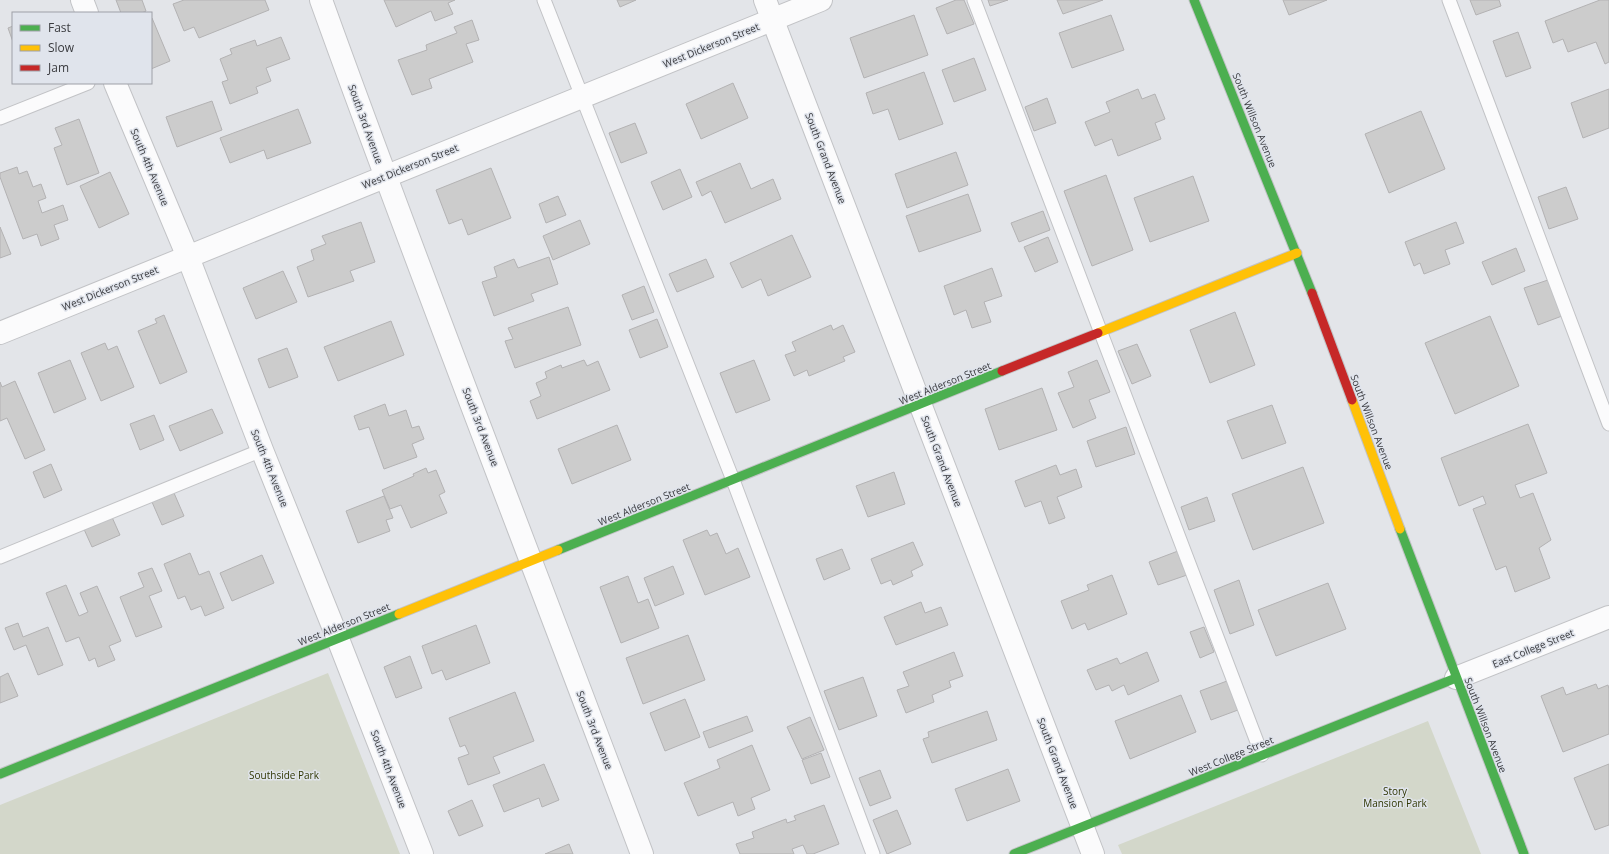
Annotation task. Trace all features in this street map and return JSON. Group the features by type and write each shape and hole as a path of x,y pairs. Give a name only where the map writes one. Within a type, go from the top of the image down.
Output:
{"street":[{"path":"82,0 87,12"},
{"name":"South 3rd Avenue","path":"321,0 385,177 642,854"},
{"name":"West Dickerson Street","path":"0,333 582,97 769,10 821,0"},
{"name":"South Willson Avenue","path":"1194,0 1297,253 1456,678 1524,854"},
{"name":"South Grand Avenue","path":"769,10 1093,854"},
{"name":"South 4th Avenue","path":"115,84 188,257 262,450 338,638 422,854"},
{"name":"West Alderson Street","path":"0,774 1297,253"},
{"name":"East College Street","path":"1456,678 1609,617"},
{"name":"West College Street","path":"1014,854 1456,678"}],"lane":[{"path":"544,0 733,480 873,854"},
{"path":"974,0 1262,755"},
{"path":"1449,0 1609,424"},
{"path":"0,118 85,84"},
{"path":"0,557 262,450"}],"green space":[{"name":"Southside Park","path":"328,673 400,854 0,854 0,805"},
{"name":"Story Mansion Park","path":"1428,721 1481,854 1122,854 1118,845"}],"building":[{"path":"116,0 142,0 146,11 144,12 121,12"},
{"path":"184,0 265,0 269,10 199,38 194,27 184,31 173,4"},
{"path":"384,0 455,0 448,3 453,14 435,21 431,11 396,27"},
{"path":"617,0 636,0 620,7"},
{"path":"956,0 964,0 974,24 947,34 936,8"},
{"path":"988,0 1008,0 990,6"},
{"path":"1057,0 1103,0 1063,14"},
{"path":"1283,0 1327,0 1289,15"},
{"path":"1470,0 1499,0 1501,6 1476,15"},
{"path":"1600,0 1609,0 1609,62 1605,64 1596,42 1568,52 1563,39 1553,43 1545,21"},
{"path":"914,15 928,55 864,78 850,38"},
{"path":"1111,15 1124,50 1072,68 1059,33"},
{"path":"152,18 170,61 152,69"},
{"path":"472,20 479,40 466,44 473,62 429,79 432,88 412,95 398,60 427,50 426,45 457,33 454,27"},
{"path":"12,26 12,39 8,28"},
{"path":"1518,32 1531,68 1506,77 1493,41"},
{"path":"281,37 290,59 266,68 271,81 256,87 258,93 230,104 222,82 228,80 220,59 232,54 230,49 255,40 257,46"},
{"path":"974,58 986,90 954,102 942,70"},
{"path":"924,72 943,124 899,140 888,109 873,114 866,93"},
{"path":"733,83 748,118 701,139 686,104"},
{"path":"1138,89 1142,99 1155,94 1165,119 1155,123 1161,139 1118,156 1112,139 1095,146 1085,122 1110,112 1106,102"},
{"path":"1609,89 1609,128 1583,138 1571,103"},
{"path":"1047,98 1056,123 1034,131 1025,107"},
{"path":"212,101 222,130 177,147 166,117"},
{"path":"298,109 311,143 267,159 264,150 230,163 220,138"},
{"path":"1421,111 1445,169 1389,193 1365,134"},
{"path":"79,119 99,173 67,185 54,148 62,145 55,128"},
{"path":"635,123 647,153 621,163 609,133"},
{"path":"956,152 968,185 907,208 895,174"},
{"path":"740,163 751,189 773,179 781,199 725,223 711,191 702,196 696,182"},
{"path":"17,167 19,174 27,171 33,187 41,184 46,198 38,201 42,213 63,205 68,220 54,225 59,239 41,246 37,234 23,239 0,177 0,173"},
{"path":"491,168 511,218 468,235 462,219 449,224 436,190"},
{"path":"680,169 692,197 663,210 651,182"},
{"path":"110,172 129,214 99,228 80,186"},
{"path":"1106,175 1133,250 1092,266 1064,191"},
{"path":"1193,176 1209,221 1150,242 1134,198"},
{"path":"1566,187 1578,219 1549,229 1538,197"},
{"path":"968,194 981,231 919,252 906,216"},
{"path":"558,196 566,215 546,223 539,204"},
{"path":"1043,211 1050,230 1019,242 1011,223"},
{"path":"580,220 590,244 553,260 543,236"},
{"path":"361,222 375,262 350,271 354,281 308,297 297,267 314,260 311,250 326,244 322,236"},
{"path":"1456,222 1464,243 1445,250 1450,264 1424,274 1420,263 1414,266 1405,242"},
{"path":"0,227 11,254 0,258"},
{"path":"792,235 811,277 768,296 761,279 742,288 730,263"},
{"path":"1048,237 1058,262 1035,272 1024,247"},
{"path":"1516,248 1525,271 1492,285 1482,262"},
{"path":"549,257 558,284 531,294 534,301 494,316 482,282 497,277 494,267 514,259 518,268"},
{"path":"706,259 714,277 677,292 669,274"},
{"path":"992,268 1002,296 984,302 991,322 972,328 966,310 954,315 944,286"},
{"path":"283,271 297,302 256,319 243,288"},
{"path":"1548,280 1562,316 1538,325 1524,288"},
{"path":"644,286 654,312 632,320 622,295"},
{"path":"568,307 581,345 515,368 505,341 513,339 508,328"},
{"path":"1235,312 1255,365 1210,383 1190,330"},
{"path":"164,315 187,372 160,384 138,331 157,323 155,319"},
{"path":"1490,316 1519,386 1455,414 1425,343"},
{"path":"657,319 668,347 640,358 629,330"},
{"path":"391,321 404,355 338,381 324,347"},
{"path":"831,325 833,330 843,325 855,352 843,357 845,361 809,376 807,370 794,376 785,355 796,351 792,342"},
{"path":"105,343 108,350 117,346 134,387 101,401 81,353"},
{"path":"1137,344 1151,376 1132,384 1118,351"},
{"path":"287,348 298,377 269,388 258,359"},
{"path":"70,360 86,399 54,413 38,373"},
{"path":"584,360 587,366 598,361 610,390 537,419 530,401 541,396 536,383 547,378 545,372 561,365 562,368"},
{"path":"754,360 770,400 736,413 720,373"},
{"path":"1097,360 1110,392 1089,400 1096,418 1073,428 1058,393 1074,387 1068,372"},
{"path":"15,381 45,450 25,459 7,418 0,421 0,382 2,387"},
{"path":"1042,388 1057,430 999,450 985,409"},
{"path":"385,404 389,416 406,410 412,428 419,426 424,439 412,444 417,457 384,469 369,427 359,430 354,416"},
{"path":"1272,405 1286,443 1242,459 1227,421"},
{"path":"212,409 223,433 180,451 169,426"},
{"path":"154,415 164,440 140,450 130,424"},
{"path":"1528,424 1547,473 1515,485 1520,498 1533,493 1551,540 1539,548 1550,578 1515,592 1506,566 1496,570 1473,509 1486,504 1483,496 1459,506 1441,458"},
{"path":"617,425 631,460 572,484 558,449"},
{"path":"1126,427 1135,454 1096,467 1087,441"},
{"path":"51,464 62,490 44,498 33,472"},
{"path":"1056,465 1060,475 1076,469 1082,487 1057,497 1065,518 1049,524 1041,501 1025,507 1015,481"},
{"path":"1303,467 1324,523 1253,550 1232,494"},
{"path":"426,468 428,473 436,470 445,492 439,495 447,513 411,528 401,505 390,509 382,490 414,476 413,474"},
{"path":"894,472 905,504 868,517 856,486"},
{"path":"174,493 184,516 162,525 152,502"},
{"path":"384,496 393,518 386,520 390,531 358,543 346,511"},
{"path":"1207,497 1215,521 1189,530 1181,507"},
{"path":"111,515 120,535 92,547 83,527"},
{"path":"707,530 710,536 717,533 726,554 738,548 750,577 705,595 683,540"},
{"path":"913,542 923,565 911,571 913,576 893,585 891,580 881,584 871,559"},
{"path":"842,549 850,569 824,580 816,559"},
{"path":"1178,551 1187,575 1158,585 1149,562"},
{"path":"190,553 199,575 209,571 224,608 205,616 201,606 191,610 185,596 178,599 164,564"},
{"path":"262,555 274,583 232,601 220,573"},
{"path":"673,566 684,594 655,606 644,578"},
{"path":"152,568 162,591 149,596 162,627 136,637 120,597 144,587 138,573"},
{"path":"1112,575 1127,614 1088,630 1085,623 1072,629 1061,601 1089,590 1087,585"},
{"path":"628,576 638,603 648,599 659,628 621,643 600,587"},
{"path":"1239,580 1254,625 1230,634 1214,590"},
{"path":"1328,583 1346,629 1276,656 1258,610"},
{"path":"66,585 79,616 88,612 80,593 97,586 121,641 109,646 115,660 98,667 95,658 89,661 79,637 66,642 46,593"},
{"path":"921,602 925,613 941,607 948,625 896,645 884,617"},
{"path":"18,623 23,637 48,627 63,665 38,675 26,645 14,650 5,628"},
{"path":"476,625 490,663 446,680 442,670 432,674 422,646"},
{"path":"1204,627 1214,652 1200,658 1190,632"},
{"path":"688,635 705,680 643,704 626,658"},
{"path":"954,652 963,676 949,681 951,687 932,695 934,702 906,713 897,690 909,686 903,672"},
{"path":"1147,652 1159,681 1128,695 1124,685 1112,691 1109,685 1096,690 1087,670 1117,658 1120,664"},
{"path":"410,656 422,688 396,698 384,667"},
{"path":"8,673 18,696 0,703 0,677"},
{"path":"863,677 877,716 839,730 824,691"},
{"path":"1227,681 1238,710 1211,720 1200,691"},
{"path":"1596,684 1598,689 1608,685 1609,734 1563,752 1541,696 1563,687 1566,695"},
{"path":"515,692 534,741 493,757 500,773 468,785 458,758 469,754 465,745 460,747 449,718"},
{"path":"1181,695 1196,732 1130,759 1115,721"},
{"path":"685,699 700,737 665,751 650,713"},
{"path":"987,711 997,740 932,763 923,739 929,737 928,732"},
{"path":"747,716 753,731 709,748 703,732"},
{"path":"810,717 824,750 802,759 787,727"},
{"path":"752,745 770,790 751,798 755,809 738,816 733,802 698,816 684,783 720,768 717,760"},
{"path":"821,753 830,777 811,784 802,760"},
{"path":"544,764 559,800 542,807 539,798 504,812 493,785"},
{"path":"1609,764 1609,825 1595,830 1574,778"},
{"path":"1008,769 1020,801 967,821 955,789"},
{"path":"880,770 891,798 870,806 859,778"},
{"path":"472,800 483,826 459,836 448,811"},
{"path":"824,805 839,844 813,854 807,854 803,845 792,849 794,854 740,854 736,844 754,838 752,832 786,819 787,823 796,820 794,816"},
{"path":"897,810 911,844 887,854 873,820"},
{"path":"569,844 573,854 545,854"}],"traffic: fast":[{"path":"1194,0 1312,293"},
{"path":"558,550 1002,371"},
{"path":"1400,529 1524,854"},
{"path":"0,774 399,614"},
{"path":"1014,854 1456,678"}],"traffic: slow":[{"path":"1098,333 1297,253"},
{"path":"1352,400 1400,529"},
{"path":"399,614 558,550"}],"traffic: jam":[{"path":"1312,293 1352,400"},
{"path":"1002,371 1098,333"}]}
